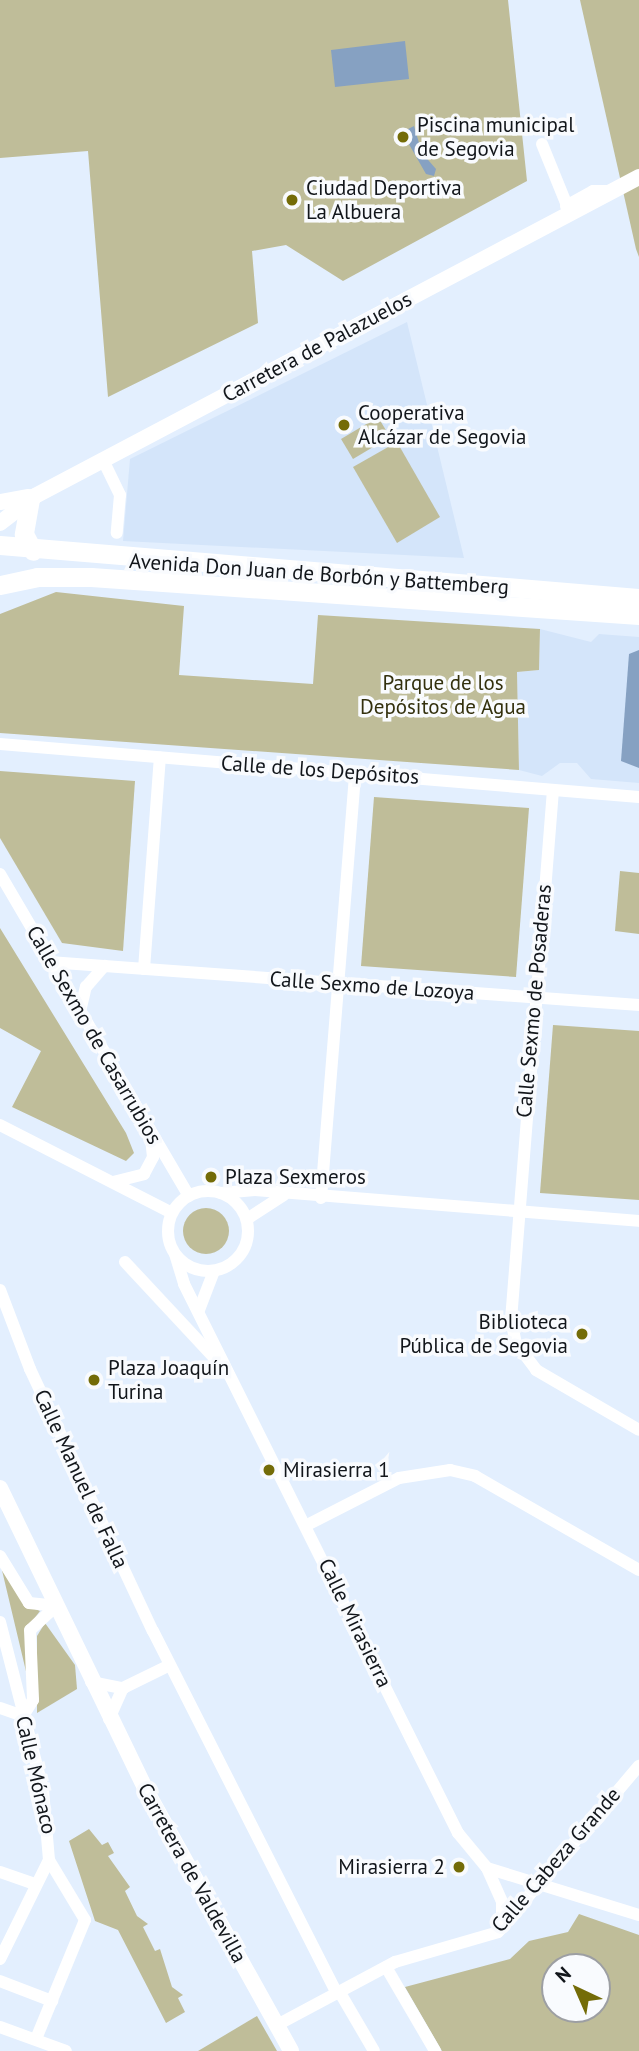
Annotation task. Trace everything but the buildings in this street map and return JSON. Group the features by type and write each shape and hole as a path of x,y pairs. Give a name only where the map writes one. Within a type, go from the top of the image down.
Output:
{"main road":[{"path":"32,498 24,534 33,551"},
{"name":"Avenida Don Juan de Borbón y Battemberg","path":"0,545 33,551 639,598"},
{"name":"Avenida Don Juan de Borbón y Battemberg","path":"0,585 37,577 91,577 639,615"}],"street":[{"path":"542,144 568,210"},
{"name":"Carretera de Palazuelos","path":"0,523 32,498 568,210 639,177"},
{"name":"Avenida Don Juan de Borbón y Battemberg","path":"103,460 120,495 117,533"},
{"path":"0,502 32,498"},
{"name":"Calle de los Depósitos","path":"0,744 639,797"},
{"path":"144,969 160,758"},
{"path":"321,1198 355,774"},
{"name":"Calle Sexmo de Posaderas","path":"553,790 510,1307 516,1343 536,1370 639,1430"},
{"name":"Calle Sexmo de Casarrubios","path":"0,874 189,1196"},
{"name":"Calle Sexmo de Lozoya","path":"50,962 639,1005"},
{"path":"80,1012 86,988 104,966"},
{"path":"0,1125 172,1213"},
{"path":"109,1181 135,1180 151,1167 149,1131"},
{"path":"214,1271 192,1268 175,1254 168,1230 172,1213 189,1196 221,1193 284,1195 639,1221"},
{"path":"199,1310 214,1271 246,1246 247,1219 221,1193"},
{"path":"247,1219 284,1195"},
{"name":"Calle Mirasierra","path":"175,1254 199,1310 458,1832 487,1868 502,1902 502,1928"},
{"name":"Calle Mirasierra","path":"125,1262 230,1373"},
{"name":"Calle Manuel de Falla","path":"0,1290 30,1369 170,1665 338,1992 374,2051"},
{"path":"307,1525 399,1478 450,1469 475,1476 639,1570"},
{"name":"Carretera de Valdevilla","path":"0,1488 109,1719 291,2051"},
{"path":"0,1556 29,1603 56,1606"},
{"path":"0,1708 23,1716 33,1700 30,1630 56,1606"},
{"name":"Calle Mónaco","path":"0,1622 43,1790 49,1860 85,1920 52,2001"},
{"path":"91,1682 123,1688 170,1665"},
{"path":"109,1719 123,1688"},
{"name":"Calle Cabeza Grande","path":"277,2025 386,1967 502,1928 639,1766"},
{"path":"0,1959 34,1884 49,1860"},
{"path":"487,1868 540,1881 639,1915"},
{"path":"0,1872 34,1884"},
{"path":"386,1967 435,2051"},
{"path":"0,1981 52,2001 36,2039"},
{"path":"0,2027 66,2051"}],"shaded area":[{"path":"405,41 409,79 335,87 331,50"},
{"path":"414,126 422,153 436,169 434,176 426,174 402,132"},
{"name":"Cooperativa Alcázar de Segovia","path":"407,322 464,558 123,541 130,459"},
{"path":"540,629 591,642 599,634 639,637 639,783 591,779 577,763 560,763 542,776 519,770 517,672 539,670"},
{"path":"639,650 639,768 621,761 629,654"}],"green space":[{"name":"Ciudad Deportiva La Albuera","path":"0,0 508,0 527,181 343,281 286,245 252,251 258,323 108,397 88,151 0,158"},
{"path":"580,0 639,0 639,257 636,249"},
{"path":"378,417 390,437 353,459 341,439"},
{"path":"397,442 440,517 397,543 353,467"},
{"name":"Parque de los Depósitos de Agua","path":"56,592 184,606 179,675 313,684 318,615 540,629 539,670 517,672 519,770 0,733 0,614"},
{"path":"0,771 135,781 123,951 62,943 0,838"},
{"path":"374,797 529,808 516,977 361,966"},
{"path":"620,871 639,873 639,934 615,931"},
{"path":"0,928 126,1133 134,1153 126,1161 12,1107 41,1051 0,1028"},
{"path":"553,1025 639,1031 639,1200 540,1193"},
{"path":"206,1208 222,1215 229,1231 222,1247 206,1254 190,1247 183,1231 190,1215"},
{"path":"0,1562 30,1607 40,1611 28,1627 29,1684"},
{"path":"45,1623 75,1665 77,1689 37,1713 37,1636"},
{"path":"89,1829 102,1845 108,1842 114,1853 108,1856 130,1887 125,1891 137,1916 148,1924 143,1927 155,1951 160,1949 172,1987 183,1995 178,1998 185,2012 166,2023 118,1930 95,1921 69,1841"},
{"path":"579,1914 639,1935 639,2051 442,2051 405,1987 510,1959 529,1941 568,1932"},
{"path":"257,2016 277,2051 198,2051"}],"place":[{"name":"Piscina municipal de Segovia","path":"403,137"},
{"name":"Ciudad Deportiva La Albuera","path":"292,200"},
{"name":"Cooperativa Alcázar de Segovia","path":"344,425"},
{"name":"Plaza Sexmeros","path":"211,1177"},
{"name":"Biblioteca Pública de Segovia","path":"582,1334"},
{"name":"Plaza Joaquín Turina","path":"94,1380"},
{"name":"Mirasierra 1","path":"269,1470"},
{"name":"Mirasierra 2","path":"459,1867"}]}
